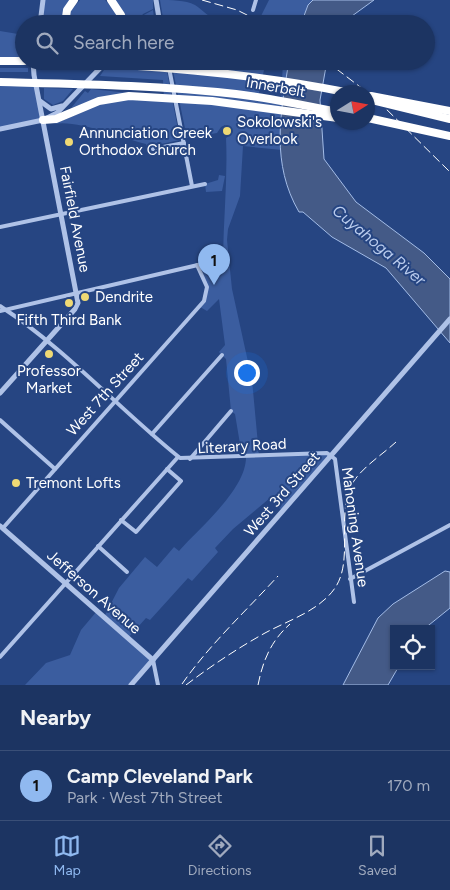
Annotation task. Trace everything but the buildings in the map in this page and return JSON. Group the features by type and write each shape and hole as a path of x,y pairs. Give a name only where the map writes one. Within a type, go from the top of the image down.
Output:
{"highway":[{"path":"66,15 67,10 74,0"},
{"path":"111,0 121,15"},
{"path":"0,61 15,61"},
{"name":"Innerbelt","path":"193,70 330,89"},
{"path":"202,70 207,71"},
{"name":"Innerbelt","path":"0,82 98,83 162,87 264,97 330,110"},
{"path":"43,120 56,119 107,99 129,96 163,97 270,108 330,117"},
{"path":"375,98 450,111"},
{"path":"375,99 450,118"},
{"path":"375,120 450,136"}],"street":[{"path":"41,15 43,0"},
{"path":"156,0 158,15"},
{"path":"253,10 256,0"},
{"name":"Fairfield Avenue","path":"34,70 38,100 77,292"},
{"path":"0,129 43,120 63,109 99,70"},
{"path":"170,70 192,186"},
{"path":"38,100 46,108 53,109 66,104 76,95"},
{"path":"153,149 184,143"},
{"path":"0,227 205,184"},
{"path":"0,311 215,261"},
{"name":"West 7th Street","path":"1,529 204,301 207,287 197,265"},
{"path":"0,393 75,309 78,300 77,292"},
{"name":"Literary Road","path":"0,306 17,316 47,341 178,457 190,459 327,453 332,456"},
{"name":"West 3rd Street","path":"131,685 450,319"},
{"path":"152,434 222,355"},
{"path":"190,459 231,411"},
{"path":"0,420 56,469"},
{"name":"Mahoning Avenue","path":"332,456 335,459 354,602"},
{"path":"0,657 178,457"},
{"path":"121,520 136,532 181,482 167,469"},
{"path":"350,579 450,525"},
{"name":"Jefferson Avenue","path":"1,529 152,660"},
{"path":"98,546 127,572"},
{"path":"152,660 158,685"}],"shaded area":[{"path":"43,0 74,0 68,15 41,15"},
{"path":"80,0 105,0 116,15 70,15"},
{"path":"111,0 153,0 153,9 142,15 119,15"},
{"path":"160,0 187,2 195,5 208,15 162,15"},
{"path":"269,0 313,0 308,5 304,15 262,15"},
{"path":"153,10 154,15 144,15"},
{"path":"0,31 15,34 15,61 0,61"},
{"path":"0,68 28,70 28,72 0,72"},
{"path":"104,70 167,70 180,140 147,147 146,144 100,130 74,124 54,124 105,103 127,99 164,99 163,80 100,76"},
{"path":"173,70 264,70 258,97 281,100 283,70 288,70 279,122 282,150 243,146 240,196 228,229 227,240 232,289 252,380 259,455 327,453 332,456 283,512 270,498 233,529 215,548 218,552 192,581 188,578 150,620 146,618 128,638 153,660 131,685 25,685 46,663 70,655 81,630 97,611 104,617 119,588 145,557 157,567 174,547 179,551 221,507 239,481 244,469 246,456 242,456 235,414 231,411 226,359 219,352 225,345 219,299 207,311 200,307 207,291 197,265 221,260 223,264 226,138 230,135 225,125 217,133 187,138"},
{"path":"0,82 35,83 43,120 0,129"},
{"path":"44,88 73,89 63,101 53,105 44,99"},
{"path":"91,89 129,93 99,98 71,108 85,91 88,93"},
{"path":"219,175 225,176 222,191 206,192 205,184 218,180"}],"water":[{"path":"313,0 374,0 353,15 304,15 308,5"},
{"name":"Cuyahoga River","path":"288,70 325,70 320,100 324,159 356,202 424,253 450,279 450,343 386,268 332,237 303,212 299,212 284,176 281,157 280,138"},
{"path":"445,571 450,572 450,608 429,625 390,625 390,670 397,670 388,685 343,685 378,618 393,604"}],"railway":[{"path":"202,0 237,10 247,15"},
{"path":"338,70 376,99 450,172"},
{"path":"186,685 235,651 312,609 321,603 335,588 341,577 345,551 345,509 347,496 352,484 367,467 396,442"},
{"path":"182,684 216,642 278,576"},
{"path":"258,685 262,667 269,651 283,630 290,624"}],"place":[{"name":"Sokolowski's Overlook","path":"227,131"},
{"name":"Annunciation Greek Orthodox Church","path":"69,142"},
{"name":"Camp Cleveland Park","path":"214,285"},
{"name":"Dendrite","path":"85,297"},
{"name":"Fifth Third Bank","path":"69,303"},
{"name":"Professor Market","path":"49,354"},
{"name":"Tremont Lofts","path":"16,483"}]}
